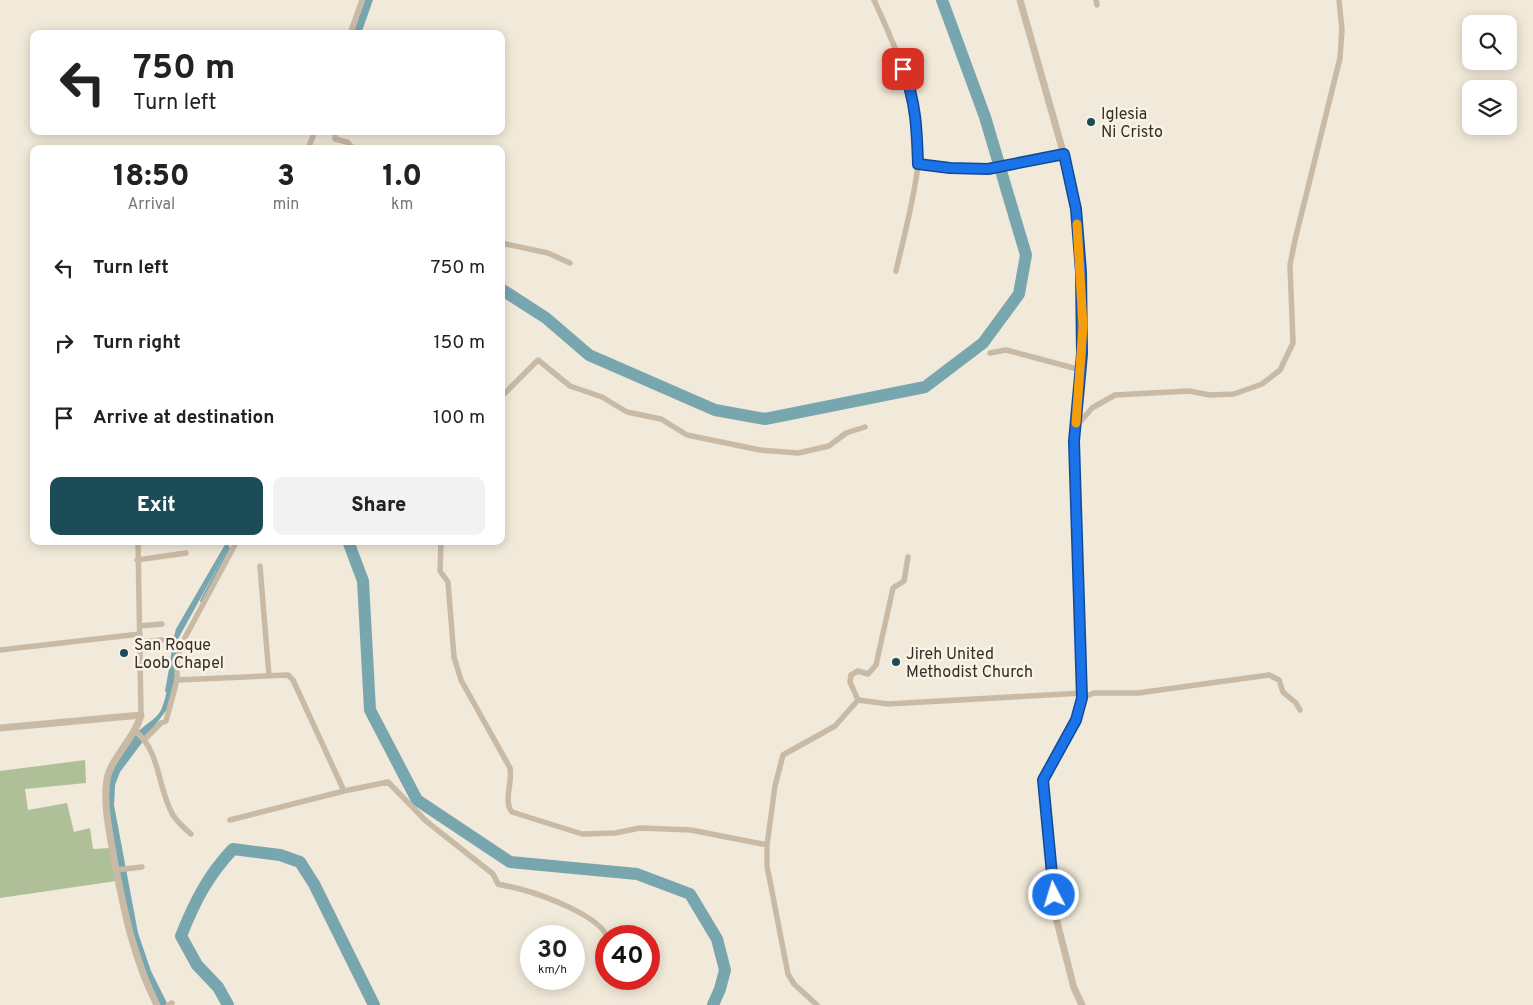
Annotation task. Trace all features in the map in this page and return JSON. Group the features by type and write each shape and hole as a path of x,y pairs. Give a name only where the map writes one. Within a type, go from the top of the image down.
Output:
{"street":[{"path":"351,30 362,0"},
{"path":"874,0 910,85 916,113 918,164 896,271"},
{"path":"1020,0 1064,154 1076,209 1081,272 1083,326 1076,427 1082,696 1076,720 1043,780 1055,914 1074,988 1082,1005"},
{"path":"1076,427 1092,408 1115,395 1189,391 1210,395 1234,394 1262,384 1280,370 1293,343 1290,265 1340,58 1342,29 1339,0"},
{"path":"335,135 335,138 351,145"},
{"path":"918,164 950,168 988,169 1064,154"},
{"path":"505,244 548,253 570,263"},
{"path":"990,353 1006,350 1081,370"},
{"path":"505,393 538,360 570,386 602,397 627,412 661,420 688,435 760,450 798,453 829,446 846,433 865,427"},
{"path":"138,545 141,716 136,732 107,777 106,809 134,952 141,972 157,1005"},
{"path":"145,740 166,720 178,680 177,662 181,645 235,545"},
{"path":"441,545 440,571 448,582 454,657 461,680 510,768 512,776 508,804 512,812 582,834 640,828 691,830 767,845"},
{"path":"137,560 186,553"},
{"path":"858,700 850,682 851,675 858,672 868,674 876,665 894,588 904,581 908,558"},
{"path":"260,566 269,676"},
{"path":"140,626 162,624"},
{"path":"0,650 140,634"},
{"path":"140,642 162,640"},
{"path":"178,680 288,675 293,680 344,791"},
{"path":"858,700 888,704 1082,696 1094,693 1138,693 1269,675 1279,680 1283,692 1296,702 1300,710"},
{"path":"817,1005 794,984 788,974 767,866 767,845 775,786 783,754 834,726 858,700"},
{"path":"0,728 141,716"},
{"path":"136,732 145,740 151,750 171,813 179,824 191,834"},
{"path":"230,820 344,791 388,782 426,821 493,874 498,884 520,889 560,903 596,925"},
{"path":"118,870 142,868"}],"green space":[{"path":"85,760 86,783 25,789 28,810 67,803 74,832 90,828 93,849 110,848 116,881 0,898 0,771"}],"water":[{"path":"365,0 373,0 362,30 354,30"},
{"path":"225,545 230,545 178,639 175,678 168,708 120,772 115,785 114,805 138,933 151,971 168,1005 160,1005 141,958 122,889 109,821 108,793 112,773 119,758 136,734 157,716 162,708 176,629"}],"waterway":[{"path":"505,292 546,318 589,355 715,410 765,419 925,387 983,343 1019,294 1026,255 985,117 942,0"},
{"path":"350,545 363,581 370,710 417,800 510,862 637,874 690,894 717,939 725,970 713,1005"},
{"path":"201,601 229,548"},
{"path":"166,691 170,669"},
{"path":"228,1005 218,987 197,965 181,936 202,890 233,849 280,855 300,862 314,884 374,1005"}],"slow traffic":[{"path":"1076,423 1083,326 1077,224"}],"place":[{"name":"Iglesia Ni Cristo","path":"1091,122"},
{"name":"San Roque Loob Chapel","path":"124,653"},
{"name":"Jireh United Methodist Church","path":"896,662"}],"route":[{"path":"903,69 910,85 916,113 918,164 950,168 988,169 1064,154 1076,209 1083,326 1074,441 1082,698 1076,720 1043,780 1054,895"}]}
